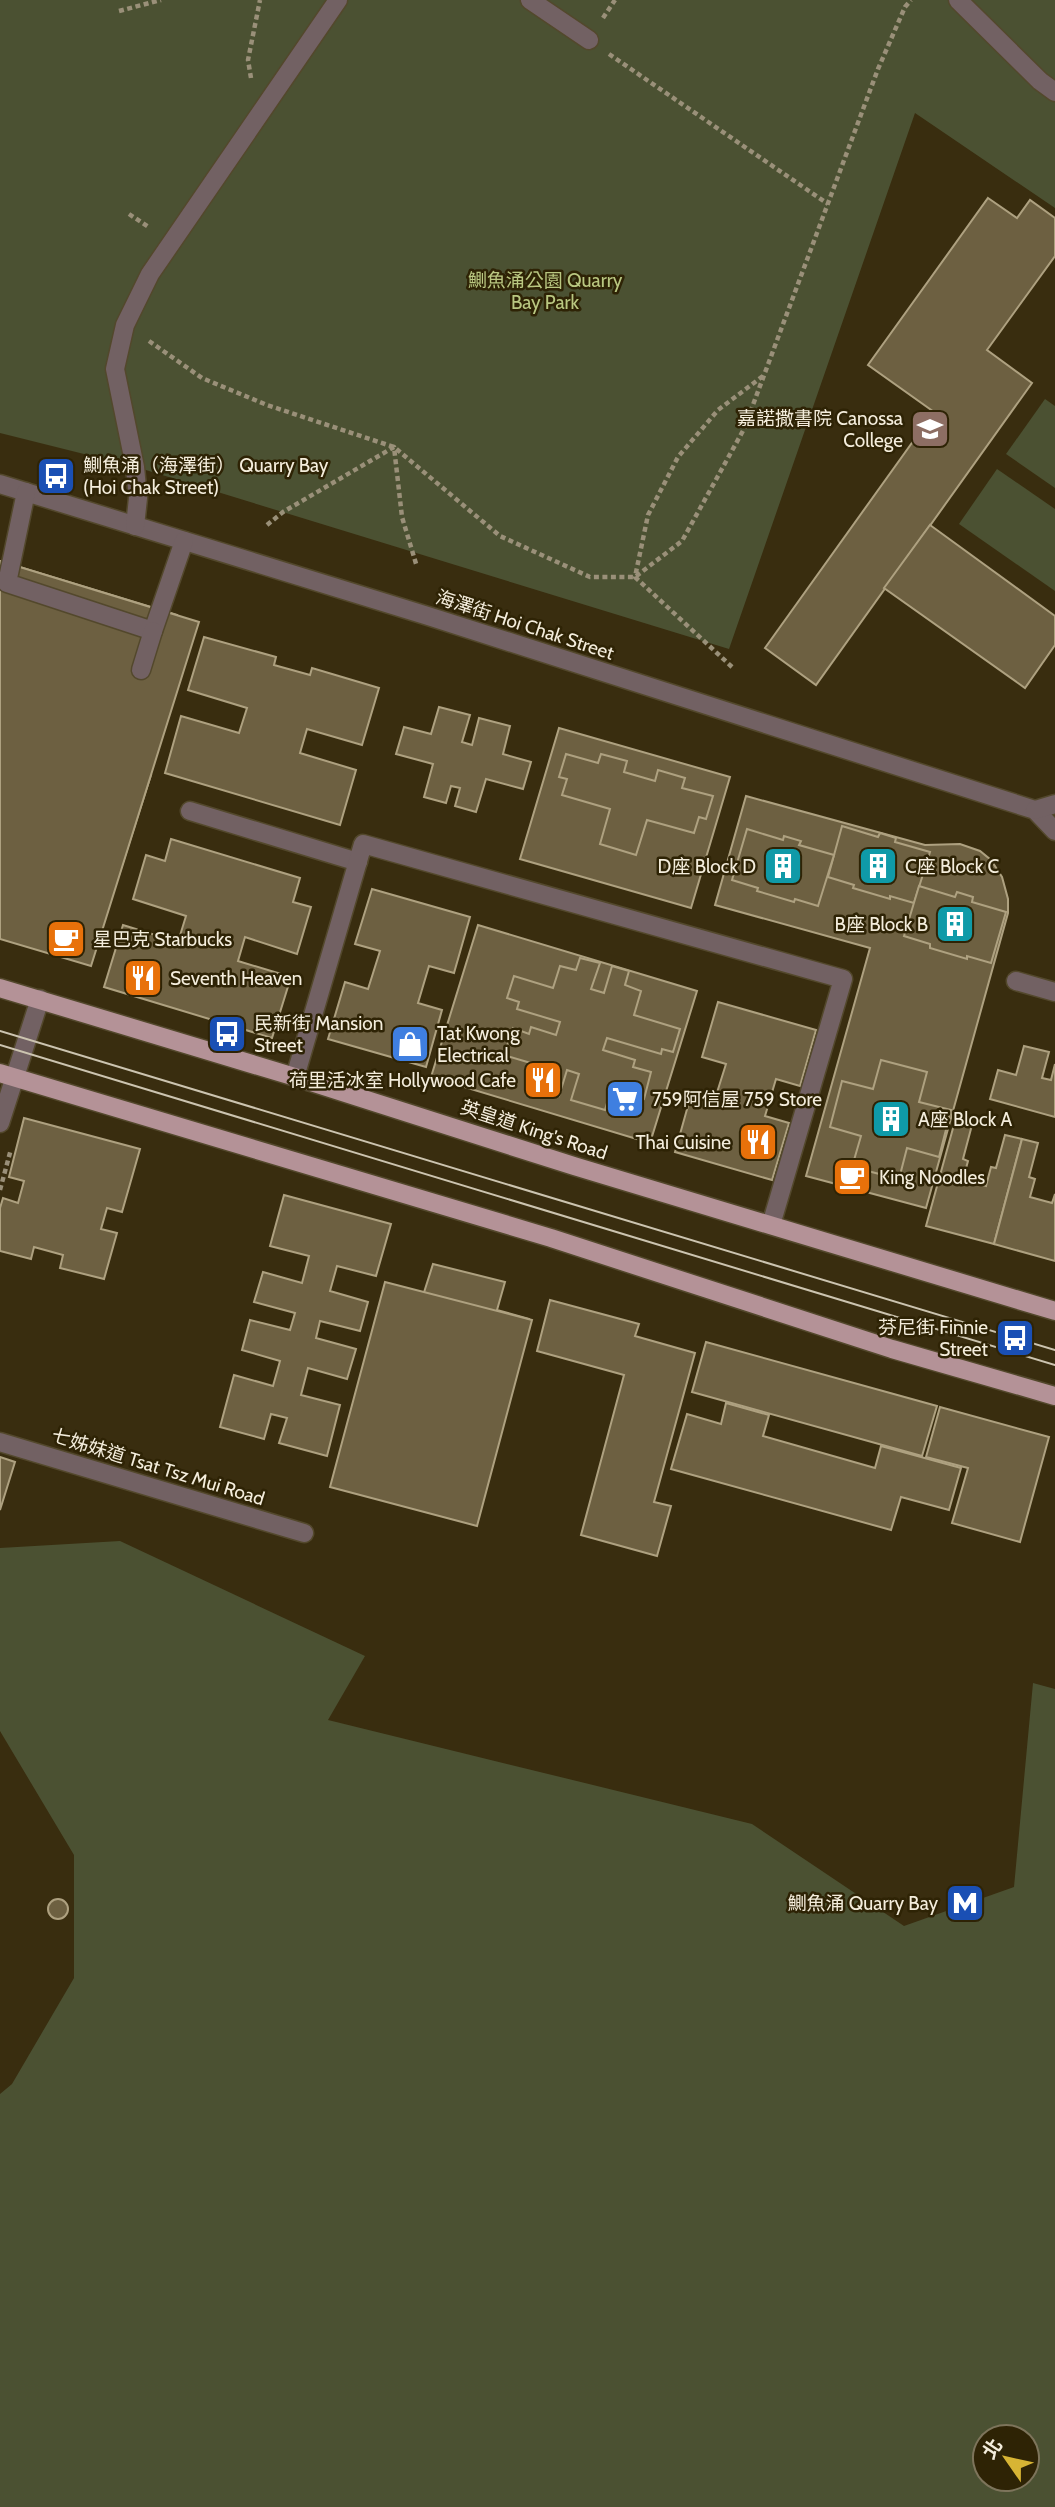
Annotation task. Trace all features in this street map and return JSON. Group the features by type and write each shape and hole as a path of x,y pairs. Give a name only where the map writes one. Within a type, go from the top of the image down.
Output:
{"main road":[{"name":"英皇道 King's Road","path":"0,988 1055,1311"},
{"path":"7,1075 551,1238 892,1349 1055,1396"}],"street":[{"path":"135,526 138,498 135,467 115,369 125,325 149,274 338,0"},
{"path":"530,0 589,40"},
{"path":"958,0 1040,81 1055,92"},
{"name":"海澤街 Hoi Chak Street","path":"0,484 428,616 1035,810 1055,831"},
{"path":"26,492 7,583 153,631"},
{"path":"141,670 184,541"},
{"path":"1035,810 1055,804"},
{"path":"190,811 358,862"},
{"path":"295,1077 363,844 843,979 771,1225"},
{"path":"1016,981 1055,992"},
{"path":"0,1123 7,1075 40,999"},
{"name":"七姊妹道 Tsat Tsz Mui Road","path":"0,1442 304,1533"}],"path":[{"path":"120,11 161,0"},
{"path":"257,117 248,60 260,0"},
{"path":"125,325 202,378 267,405 394,447 500,536 590,577 635,577 682,541 744,429 878,69 905,7 911,0"},
{"path":"589,40 828,204"},
{"path":"635,577 648,515 678,457 718,410 764,376"},
{"path":"267,526 283,512 394,447"},
{"path":"394,447 401,517 417,567"},
{"path":"635,577 733,667"},
{"path":"0,1190 12,1147"}],"green space":[{"name":"鰂魚涌公園 Quarry Bay Park","path":"0,0 1055,0 1055,208 915,113 729,649 136,467 0,433"},
{"path":"1045,399 1055,406 1055,488 1006,454"},
{"path":"997,469 1055,509 1055,591 959,524"},
{"path":"120,1541 365,1656 328,1720 752,1824 904,1926 1014,1887 1033,1683 1055,1689 1055,2507 0,2507 0,2094 12,2084 74,1978 74,1855 0,1731 0,1548"}],"building":[{"path":"988,198 1017,218 1030,200 1055,218 1055,256 987,350 1032,383 816,685 765,648 934,412 868,365"},
{"path":"930,525 1055,616 1055,645 1025,688 884,588"},
{"path":"0,561 177,615 130,768 151,775 119,875 0,838"},
{"path":"0,561 199,622 91,966 0,939"},
{"path":"204,637 276,657 274,665 310,675 312,668 379,688 362,745 307,729 300,753 356,770 340,825 165,773 181,716 239,733 247,708 188,690"},
{"path":"439,707 470,715 462,742 472,745 479,718 510,726 503,754 531,762 523,789 486,779 476,812 455,806 460,788 451,786 446,803 424,797 433,764 396,754 404,727 431,734"},
{"path":"559,728 730,777 691,908 520,859"},
{"path":"566,754 598,763 601,754 627,761 624,772 655,781 658,770 685,778 682,788 713,796 706,819 699,817 694,833 647,820 636,855 600,844 610,809 562,795 567,779 559,777"},
{"path":"746,796 925,845 960,844 980,851 991,860 1002,877 1008,899 1008,913 926,1208 806,1176 870,948 715,905"},
{"name":"C座 Block C","path":"842,826 878,837 880,833 896,838 895,842 930,852 914,903 853,888 854,885 828,877"},
{"name":"D座 Block D","path":"747,829 783,840 784,836 801,841 799,845 834,855 818,906 757,891 758,888 732,880"},
{"path":"171,839 300,878 293,902 311,907 297,954 245,937 238,961 291,977 272,1038 104,987 123,925 178,942 186,916 133,899 146,855 165,861"},
{"name":"B座 Block B","path":"919,886 955,897 957,892 973,897 972,902 1006,912 991,963 930,948 930,944 904,936"},
{"path":"372,889 470,917 454,973 429,966 418,1003 442,1010 426,1067 328,1039 345,982 368,989 380,951 355,944"},
{"path":"478,925 697,991 650,1143 431,1077"},
{"path":"580,958 600,963 591,989 604,993 612,966 629,971 625,985 641,991 634,1015 680,1029 673,1052 662,1049 661,1054 607,1038 603,1050 635,1060 633,1067 651,1072 644,1099 611,1089 605,1110 571,1100 579,1074 567,1070 559,1096 527,1087 534,1064 504,1055 513,1028 529,1034 531,1027 556,1035 560,1022 517,1009 519,1002 507,998 514,976 553,988 560,966 576,970"},
{"path":"718,1002 816,1030 800,1086 776,1079 765,1116 789,1123 772,1180 675,1152 691,1095 714,1102 726,1064 702,1057"},
{"path":"1024,1046 1049,1052 1042,1078 1051,1080 1055,1064 1055,1117 990,1099 998,1070 1016,1075"},
{"name":"A座 Block A","path":"881,1060 927,1072 919,1102 951,1110 939,1157 907,1148 899,1179 852,1167 861,1136 830,1127 842,1081 873,1089"},
{"path":"24,1118 140,1149 122,1212 107,1208 101,1229 117,1233 104,1279 60,1268 63,1255 34,1247 31,1259 0,1251 0,1208 3,1198 18,1203 24,1181 9,1177"},
{"path":"955,1121 972,1125 963,1159 968,1161 963,1179 986,1186 991,1167 996,1168 1005,1135 1022,1139 994,1244 926,1226"},
{"path":"1022,1139 1038,1143 1029,1177 1035,1179 1030,1197 1052,1203 1055,1194 1055,1261 994,1244"},
{"path":"284,1195 391,1224 376,1276 337,1266 330,1291 368,1302 360,1331 320,1321 316,1338 356,1349 347,1379 308,1368 301,1395 340,1405 327,1456 279,1443 287,1418 271,1414 264,1439 220,1427 234,1375 273,1386 280,1361 242,1350 250,1320 290,1330 295,1313 254,1302 263,1272 302,1283 309,1256 270,1246"},
{"path":"433,1264 505,1282 497,1310 529,1319 502,1427 453,1412 465,1368 382,1347 395,1299 420,1305"},
{"path":"385,1282 532,1320 477,1526 330,1487"},
{"path":"550,1300 639,1324 635,1336 695,1353 654,1502 671,1506 657,1556 581,1535 624,1375 537,1351"},
{"path":"706,1342 937,1406 922,1456 692,1392"},
{"path":"726,1403 769,1415 763,1436 875,1468 881,1446 961,1468 949,1510 901,1497 891,1530 671,1469 687,1414 721,1424"},
{"path":"940,1407 1049,1437 1020,1542 952,1523 968,1468 926,1457"},
{"path":"0,1457 15,1462 0,1510"},
{"path":"54,1899 62,1899 68,1909 62,1919 54,1919 48,1913 48,1905"}],"tram line":[{"path":"0,1031 1055,1350"},
{"path":"0,1045 1055,1365"}],"place":[{"name":"嘉諾撒書院 Canossa College","path":"930,429"},
{"name":"鰂魚涌（海澤街） Quarry Bay (Hoi Chak Street)","path":"56,476"},
{"name":"D座 Block D","path":"783,866"},
{"name":"C座 Block C","path":"878,866"},
{"name":"B座 Block B","path":"955,924"},
{"name":"星巴克 Starbucks","path":"66,939"},
{"name":"Seventh Heaven","path":"143,978"},
{"name":"民新街 Mansion Street","path":"227,1034"},
{"name":"Tat Kwong Electrical","path":"410,1044"},
{"name":"荷里活冰室 Hollywood Cafe","path":"543,1080"},
{"name":"759阿信屋 759 Store","path":"625,1099"},
{"name":"A座 Block A","path":"891,1119"},
{"name":"Thai Cuisine","path":"758,1142"},
{"name":"King Noodles","path":"852,1177"},
{"name":"芬尼街 Finnie Street","path":"1015,1338"},
{"name":"鰂魚涌 Quarry Bay","path":"965,1903"}]}
